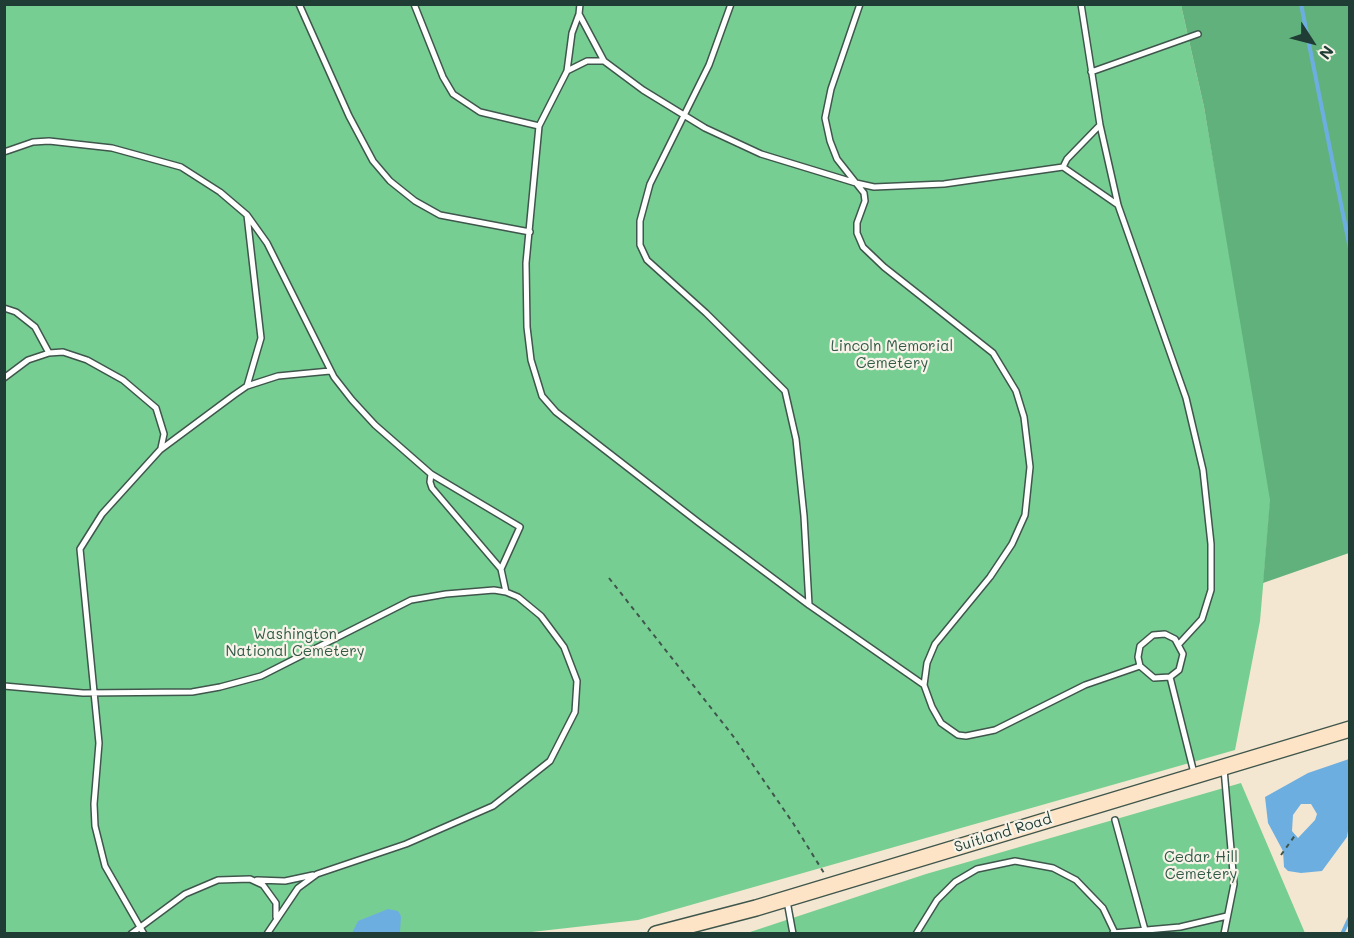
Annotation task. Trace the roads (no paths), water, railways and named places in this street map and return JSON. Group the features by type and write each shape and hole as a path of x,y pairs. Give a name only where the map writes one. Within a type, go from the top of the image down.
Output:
{"main road":[{"name":"Suitland Road","path":"656,933 703,923 831,886 1350,729"}],"lane":[{"path":"299,4 349,116 373,161 390,181 415,201 440,215 530,232"},
{"path":"414,4 443,78 453,94 480,112 539,126"},
{"path":"580,4 572,33 567,71 539,126 526,263 527,327 536,384 548,406 809,605 924,685"},
{"path":"731,4 709,65 650,184 640,221 640,245 647,260 706,313 785,391 796,439 804,516 809,605"},
{"path":"860,4 831,89 825,118 837,159 864,193 865,201 857,224 857,233 863,247 884,267 993,353 1016,391 1028,444 1028,494 1021,527 990,577 935,644 927,663 924,685 932,707 941,723 958,735 976,735 995,730 1085,685 1140,666"},
{"path":"1081,4 1100,125 1118,205 1186,398 1203,470 1211,544 1211,590 1202,619 1179,644"},
{"path":"579,14 604,61 684,116 761,154 874,187 944,184 1063,167 1118,205"},
{"path":"1091,72 1198,34"},
{"path":"567,71 587,61 604,61"},
{"path":"1063,167 1067,159 1100,125"},
{"path":"4,152 33,142 49,141 112,148 181,167 220,192 247,215 267,243 330,371 375,425 431,474 520,527 501,568"},
{"path":"247,215 261,338 247,386"},
{"path":"4,308 16,312 35,327 49,353"},
{"path":"4,378 28,360 49,353 63,352 87,360 123,380 144,396 160,417 164,434 160,450"},
{"path":"144,933 105,866 99,846 94,804 99,743 80,549 102,514 160,450 247,386 297,373 330,371"},
{"path":"431,474 432,488 501,568 506,592"},
{"path":"4,686 28,690 93,693 192,692 261,676 411,600 470,591 506,592 518,597 541,616 554,632 573,665 577,681 574,712 550,761 493,806 414,841 317,874 285,881 218,880 206,884 165,907 131,933"},
{"path":"1165,634 1179,644 1183,654 1182,665 1170,677 1154,678 1140,666 1138,651 1148,638 1165,634"},
{"path":"1170,677 1195,776"},
{"path":"1224,767 1234,884 1224,933"},
{"path":"1114,820 1145,930"},
{"path":"916,933 932,906 955,882 977,869 1015,861 1053,868 1076,880 1103,908 1113,933 1180,927 1227,916"},
{"path":"267,933 298,888 317,874"},
{"path":"257,880 271,893 276,903 276,919"},
{"path":"786,899 793,933"}],"water":[{"path":"1349,759 1350,819 1347,837 1322,871 1301,873 1288,871 1284,867 1283,851 1268,823 1265,797 1308,773","holes":["1301,804 1311,804 1317,814 1315,820 1298,838 1292,831 1293,815"]},
{"path":"388,909 398,911 401,916 400,933 352,933 358,921"}],"waterway":[{"path":"1301,4 1350,249"},
{"path":"1342,934 1350,917"}],"park label":[{"name":"Lincoln Memorial Cemetery","path":"892,354"},
{"name":"Washington National Cemetery","path":"295,642"},
{"name":"Cedar Hill Cemetery","path":"1201,866"}]}
